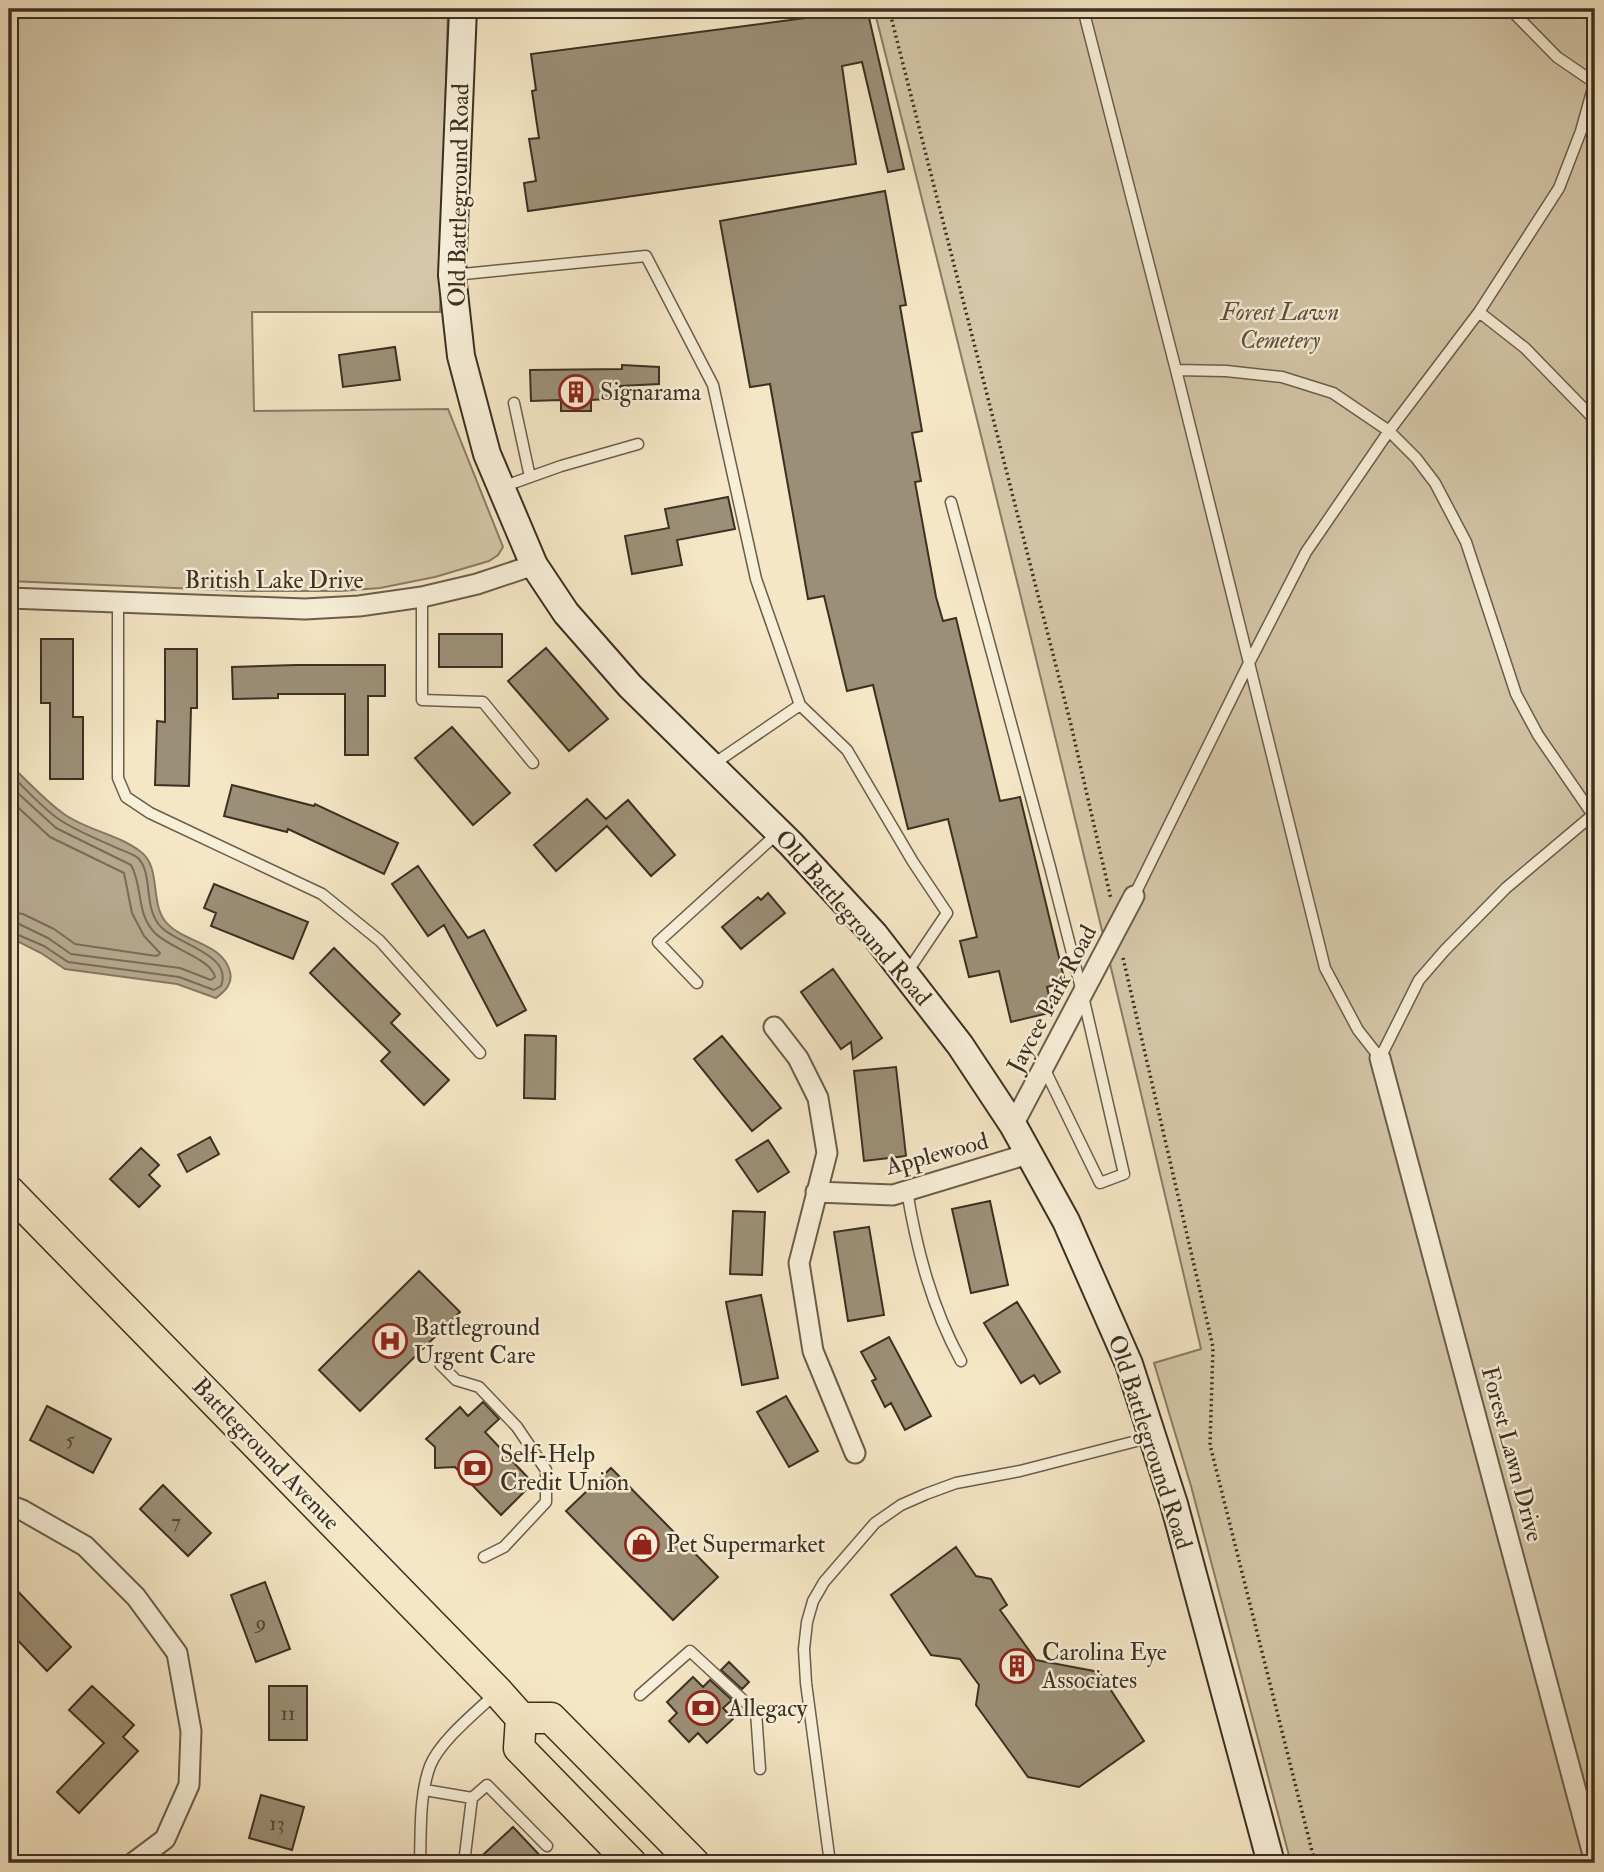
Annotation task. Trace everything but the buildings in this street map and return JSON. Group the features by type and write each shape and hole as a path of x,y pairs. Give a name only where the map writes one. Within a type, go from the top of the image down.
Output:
{"main road":[{"name":"Battleground Avenue","path":"9,1191 521,1718"},
{"path":"631,1863 519,1748 521,1718 551,1718 694,1863"}],"street":[{"name":"Old Battleground Road","path":"463,9 452,275 461,356 487,454 534,565 566,613 631,686 779,831 874,934 961,1045 1013,1125 1066,1221 1124,1351 1174,1504 1271,1863"},
{"name":"British Lake Drive","path":"9,598 305,609 359,607 422,597 477,584 534,565"},
{"name":"Jaycee Park Road","path":"1013,1125 1134,896"},
{"path":"774,1027 798,1058 818,1098 827,1153 799,1263 813,1351 855,1453"},
{"name":"Forest Lawn Drive","path":"1380,1058 1595,1862"},
{"name":"Applewood","path":"816,1192 893,1195 1028,1154"},
{"path":"9,1505 85,1546 136,1597 177,1653 191,1731 189,1786 165,1839 133,1863"}],"lane":[{"path":"1083,9 1325,968 1358,1030 1380,1058 1419,980 1445,950 1506,888 1595,815 1538,735 1516,694 1466,542 1435,483 1416,458 1389,431 1333,393 1282,377 1226,371 1176,370"},
{"path":"1134,896 1306,552 1389,431 1479,312 1559,188 1581,131 1595,83 1557,57 1510,9"},
{"path":"452,275 646,256 713,385 756,579 800,705 847,750 913,862 947,913 906,975"},
{"path":"1479,312 1525,348 1595,420"},
{"path":"514,403 530,477"},
{"path":"501,487 638,444"},
{"path":"951,502 1020,750 1083,996 1124,1174 1100,1183 1044,1068"},
{"path":"422,597 422,700 483,702 533,763"},
{"path":"118,602 118,778 126,797 150,813 322,894 380,941 480,1053"},
{"path":"712,766 800,705"},
{"path":"697,983 658,942 779,831"},
{"path":"907,1191 916,1246 945,1331 961,1361"},
{"path":"440,1364 456,1380 479,1387 517,1427 546,1470 546,1502 503,1547 484,1558"},
{"path":"830,1863 806,1683 804,1649 813,1601 824,1582 875,1523 901,1505 956,1483 1020,1471 1153,1437"},
{"path":"639,1695 690,1651 756,1712 760,1769"},
{"path":"420,1863 425,1790 431,1765 439,1752 497,1691"},
{"path":"464,1863 472,1798 487,1785 547,1846"},
{"path":"425,1790 472,1798"}],"green space":[{"path":"9,9 448,9 440,312 252,312 254,411 448,409 503,547 498,555 489,561 435,577 380,588 341,591 246,591 9,581"},
{"name":"Forest Lawn Cemetery","path":"874,9 1595,9 1595,1863 1291,1863 1191,1486 1154,1363 1201,1349 1041,678"}],"water":[{"path":"9,764 64,814 133,846 147,858 160,913 165,921 181,934 211,948 226,962 230,980 222,993 216,998 177,984 65,969 9,937"}],"place":[{"name":"Signarama","path":"576,392"},
{"name":"Battleground Urgent Care","path":"390,1341"},
{"name":"Self-Help Credit Union","path":"475,1468"},
{"name":"Pet Supermarket","path":"642,1544"},
{"name":"Carolina Eye Associates","path":"1017,1666"},
{"name":"Allegacy","path":"703,1708"}]}
